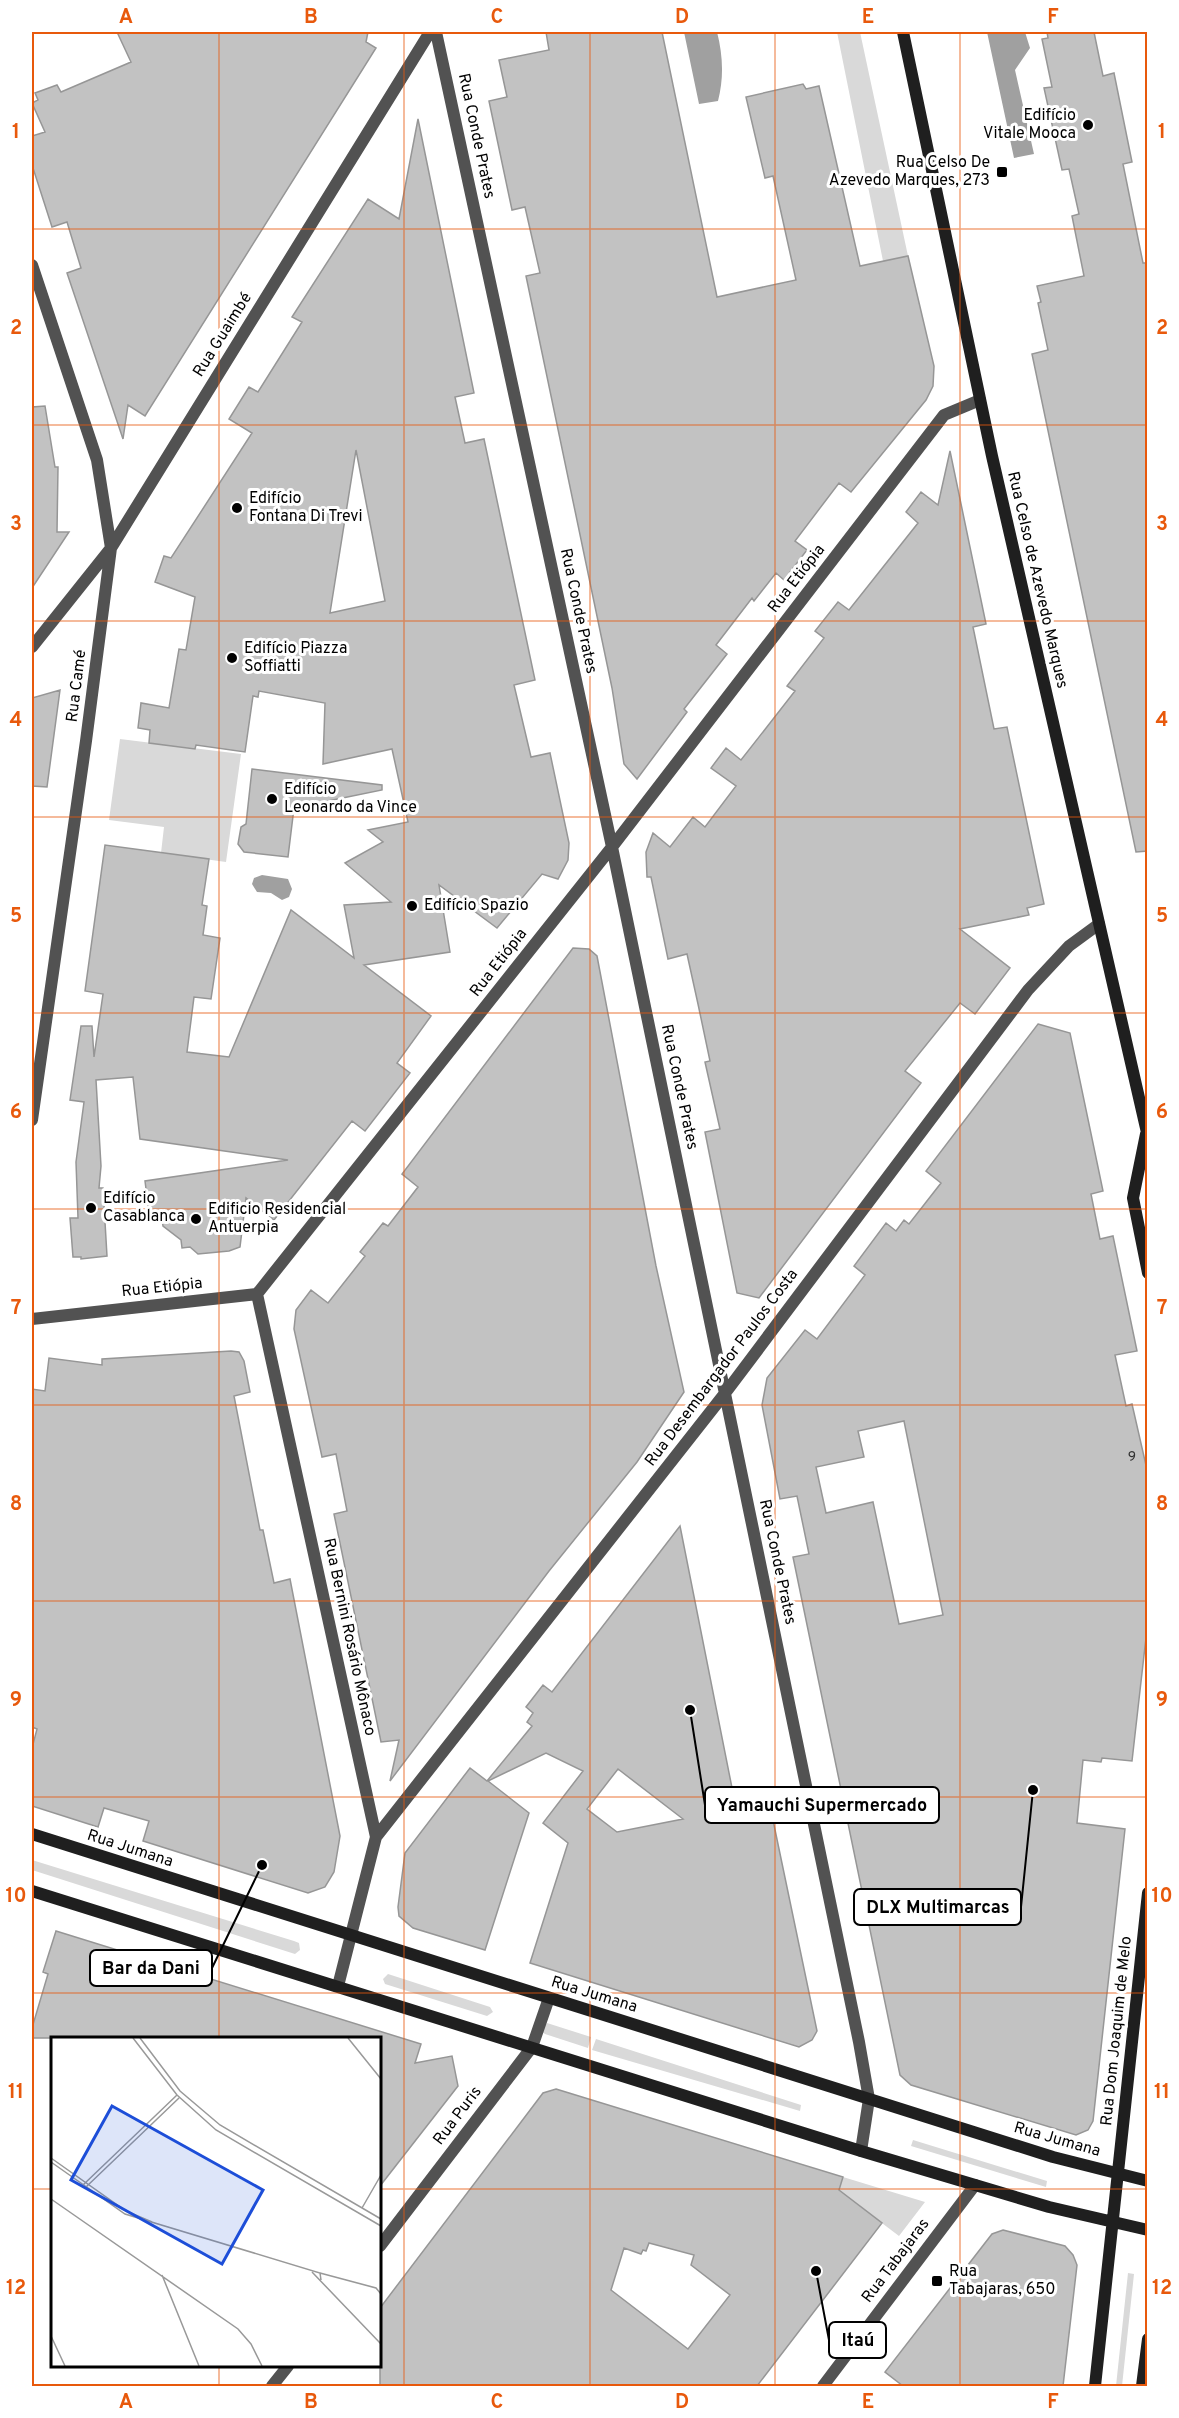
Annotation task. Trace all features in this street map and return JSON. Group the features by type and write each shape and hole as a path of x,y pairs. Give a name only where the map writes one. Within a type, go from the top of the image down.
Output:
{"main road":[{"name":"Rua Celso de Azevedo Marques","path":"903,32 980,400 1147,1136 1133,1198 1148,1273"},
{"name":"Rua Jumana","path":"32,1834 1053,2157 1148,2181"},
{"path":"32,1891 861,2151 1113,2223 1148,2230"},
{"name":"Rua Dom Joaquim de Melo","path":"1095,2386 1148,1893"},
{"path":"1142,2386 1148,2339"}],"street":[{"name":"Rua Guaimbé","path":"32,647 111,548 430,32"},
{"name":"Rua Conde Prates","path":"436,32 612,847 726,1392 869,2099 861,2151"},
{"name":"Rua Camé","path":"32,265 97,460 111,548 32,1120"},
{"name":"Rua Etiópia","path":"32,1318 257,1294 612,847 944,415 980,400"},
{"name":"Rua Desembargador Paulos Costa","path":"376,1837 726,1392 1028,990 1069,946 1099,924"},
{"name":"Rua Bernini Rosário Mônaco","path":"257,1294 376,1837 338,1986"},
{"name":"Rua Puris","path":"381,2245 532,2047 549,1998"},
{"name":"Rua Tabajaras","path":"823,2386 975,2185"},
{"path":"272,2386 287,2367"}],"shaded area":[{"path":"684,32 717,32 722,66 718,101 699,104"},
{"path":"837,32 860,32 908,256 883,261"},
{"path":"987,32 1025,32 1030,48 1015,70 1034,154 1014,158"},
{"path":"120,739 241,754 226,862 161,853 164,827 109,820"},
{"path":"262,875 288,879 292,889 289,897 282,900 271,893 257,892 252,884 254,878"},
{"path":"32,1860 294,1941 299,1943 300,1950 295,1954 32,1870"},
{"path":"388,1974 490,2007 493,2012 487,2016 385,1984 383,1979"},
{"path":"547,2023 591,2037 588,2048 545,2034 541,2031"},
{"path":"596,2039 801,2105 800,2111 592,2050"},
{"path":"913,2140 1047,2181 1046,2187 911,2146"},
{"path":"843,2177 925,2202 899,2236 866,2211 833,2210"},
{"path":"1128,2273 1134,2274 1122,2386 1116,2386"}],"building":[{"path":"117,32 368,32 366,42 376,48 145,416 128,405 123,439 67,273 81,268 67,222 52,227 32,165 32,136 45,132 32,103 38,100 35,93 57,85 61,92 131,62"},
{"path":"546,32 662,32 717,297 796,280 773,176 765,178 746,97 803,84 806,89 819,86 860,266 908,256 934,366 933,386 926,400 851,492 839,483 795,541 807,550 784,580 776,573 754,601 752,598 716,645 727,654 684,709 687,712 637,779 624,764 612,688 526,276 540,273 525,207 512,210 489,101 507,97 499,60 549,50"},
{"path":"1047,32 1094,32 1103,76 1114,73 1132,162 1123,164 1143,263 1148,263 1148,851 1136,852 1032,354 1048,350 1038,303 1041,302 1037,286 1084,276 1072,216 1079,214 1069,169 1062,170 1044,88 1052,87 1042,39 1048,38"},
{"path":"418,119 474,393 455,397 465,443 484,439 535,680 514,685 531,757 550,753 569,843 568,860 558,879 542,874 497,928 439,885 450,952 364,965 431,1016 397,1063 410,1073 365,1131 352,1121 274,1220 246,1198 240,1247 229,1251 198,1254 190,1247 182,1248 181,1240 163,1226 161,1212 149,1213 145,1181 288,1160 140,1139 133,1077 96,1080 101,1166 99,1188 103,1188 107,1256 81,1259 81,1257 73,1257 70,1218 78,1218 76,1162 84,1102 70,1100 81,1026 92,1026 94,1057 103,994 85,991 105,845 209,859 202,905 207,906 203,935 220,938 211,999 194,997 187,1052 229,1057 291,910 354,958 344,905 391,902 345,863 383,842 368,830 408,822 392,749 323,764 325,703 259,691 258,697 253,696 245,752 196,745 195,749 149,743 150,730 138,728 141,703 169,708 179,649 186,650 195,597 155,582 164,556 171,558 252,433 229,419 249,387 258,392 302,322 292,317 368,199 399,219","holes":["356,450 385,601 330,613"]},
{"path":"45,406 55,467 58,467 57,532 69,532 32,588 32,407"},
{"path":"950,451 986,624 973,627 994,729 1007,727 1044,904 1027,908 1029,915 960,929 1010,968 975,1014 960,1003 905,1071 921,1083 759,1298 737,1293 705,1132 720,1129 705,1062 710,1061 687,954 668,959 651,877 647,877 646,852 653,833 670,847 693,817 705,827 736,786 711,768 726,748 741,760 795,691 787,686 824,638 815,631 838,602 849,610 918,523 906,512 921,492 938,505"},
{"path":"60,690 47,787 32,786 32,698"},
{"name":"Edifício Leonardo da Vince","path":"252,769 382,785 382,790 294,808 288,857 244,852 238,844 241,827 246,824"},
{"path":"573,948 589,949 597,956 656,1266 684,1392 637,1462 549,1571 390,1781 399,1740 381,1742 334,1514 347,1511 336,1454 322,1457 294,1329 296,1310 311,1290 328,1303 365,1256 360,1252 383,1223 388,1226 418,1187 402,1174"},
{"path":"1038,1024 1070,1033 1103,1191 1091,1194 1100,1239 1113,1236 1137,1351 1115,1355 1126,1406 1132,1404 1148,1474 1148,1620 1132,1761 1102,1758 1101,1762 1083,1760 1077,1823 1125,1829 1093,2121 1088,2130 1076,2135 911,2085 900,2075 793,1557 809,1554 797,1496 780,1499 762,1405 767,1378 805,1330 817,1339 865,1275 854,1266 886,1223 896,1231 904,1220 909,1224 941,1183 926,1171","holes":["904,1421 943,1615 899,1624 873,1502 826,1513 816,1467 864,1457 858,1431"]},
{"path":"239,1352 244,1361 250,1392 234,1396 260,1530 263,1530 274,1583 290,1579 340,1836 334,1872 325,1887 308,1893 143,1841 149,1821 104,1808 98,1827 32,1806 32,1748 37,1729 32,1727 32,1389 45,1391 49,1358 102,1365 102,1359"},
{"path":"680,1526 736,1808 769,1801 817,2031 812,2040 799,2047 530,1963 568,1843 543,1823 583,1771 546,1753 488,1781 529,1813 485,1950 413,1928 399,1916 398,1907 405,1853 470,1768 487,1781 532,1726 527,1722 533,1713 526,1707 543,1685 552,1692","holes":["618,1769 683,1819 617,1832 587,1809"]},
{"path":"56,1931 421,2044 415,2063 452,2056 458,2086 381,2185 381,2037 32,2038 32,2028 48,1974 43,1972"},
{"path":"556,2089 843,2177 839,2190 882,2223 757,2386 380,2386 381,2307 543,2093","holes":["649,2243 694,2255 691,2265 730,2295 688,2349 611,2290 624,2248 641,2254 643,2250 646,2251"]},
{"path":"1003,2230 1065,2246 1073,2255 1077,2265 1063,2386 903,2386 885,2372 992,2234"}],"place":[{"name":"Edifício Vitale Mooca","path":"1088,125"},
{"name":"Rua Celso De Azevedo Marques, 273","path":"1002,172"},
{"name":"Edifício Fontana Di Trevi","path":"237,508"},
{"name":"Edifício Piazza Soffiatti","path":"232,658"},
{"name":"Edifício Leonardo da Vince","path":"272,799"},
{"name":"Edifício Spazio","path":"412,906"},
{"name":"Edifício Casablanca","path":"91,1208"},
{"name":"Edificio Residencial Antuerpia","path":"196,1219"},
{"name":"Yamauchi Supermercado","path":"690,1710"},
{"name":"DLX Multimarcas","path":"1033,1790"},
{"name":"Bar da Dani","path":"262,1865"},
{"name":"Itaú","path":"816,2271"},
{"name":"Rua Tabajaras, 650","path":"937,2281"}]}
